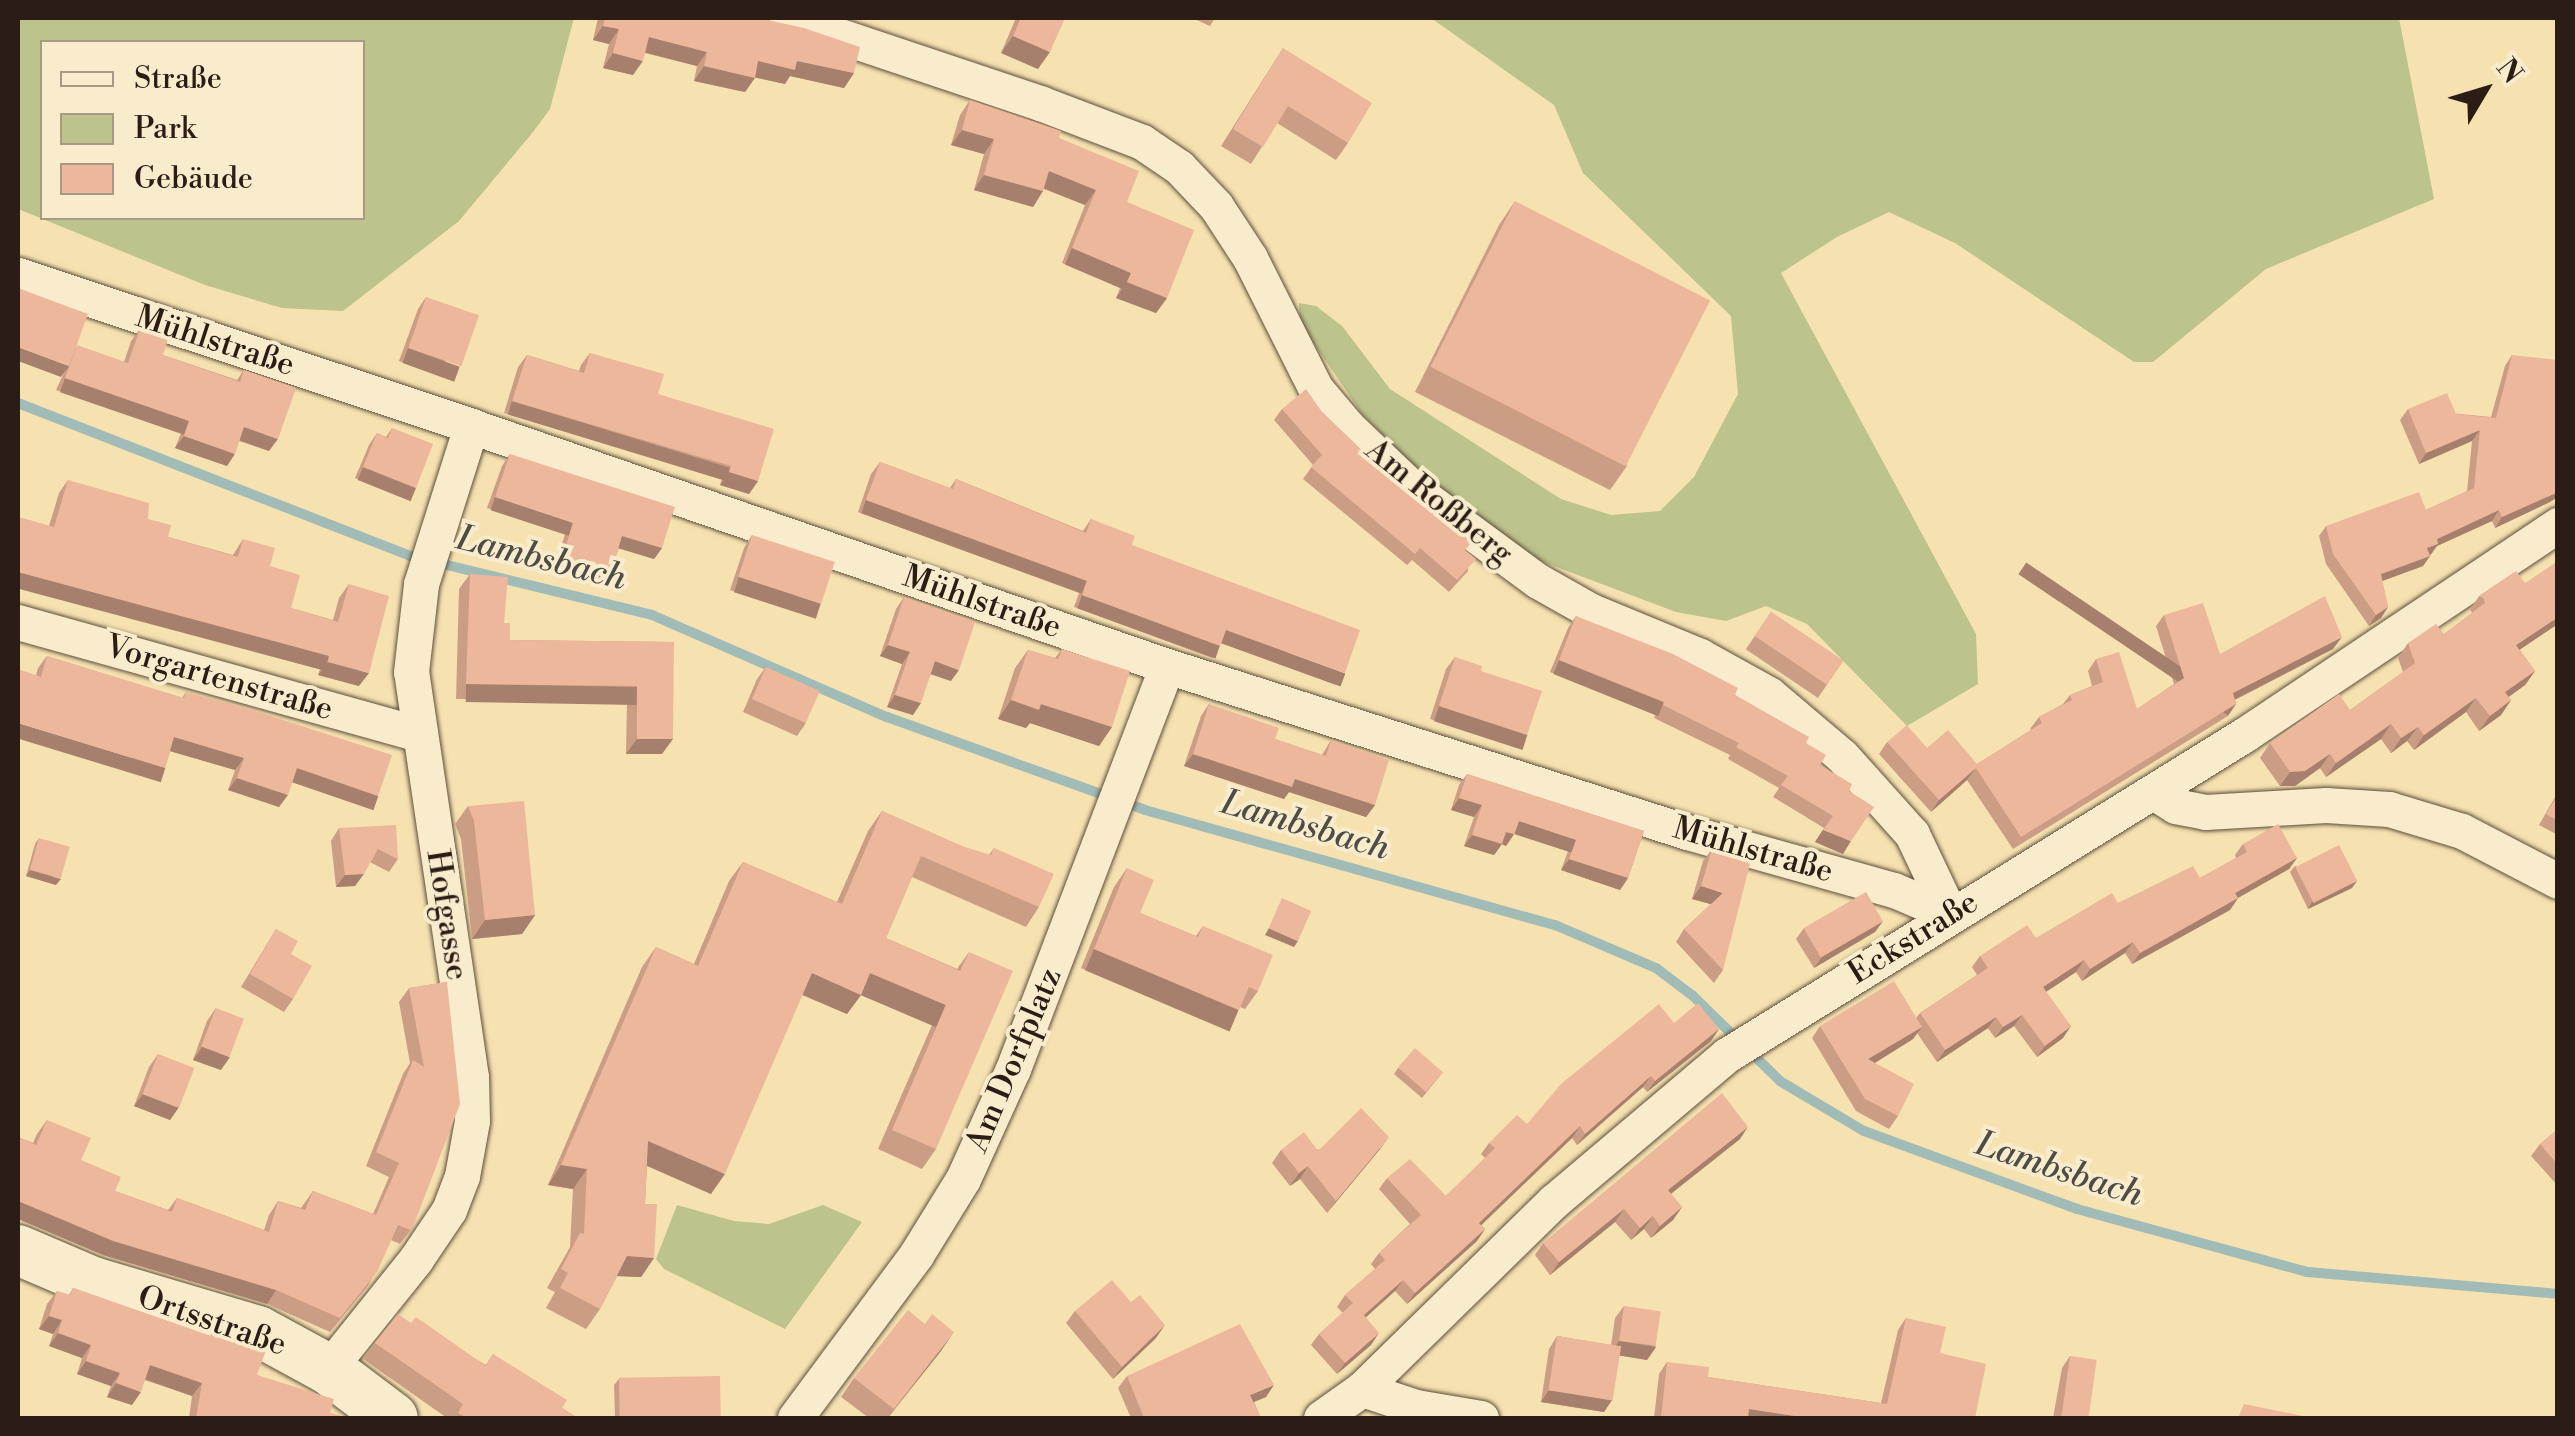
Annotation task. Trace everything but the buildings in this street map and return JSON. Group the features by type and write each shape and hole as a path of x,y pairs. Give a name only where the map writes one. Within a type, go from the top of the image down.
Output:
{"street":[{"name":"Am Roßberg","path":"786,18 1040,102 1142,142 1179,167 1216,206 1242,245 1307,374 1349,428 1412,488 1538,581 1591,611 1700,656 1770,695 1842,756 1912,834 1950,914"},
{"name":"Mühlstraße","path":"18,276 471,426 1167,666 1687,832 1894,890 1950,914"},
{"name":"Hofgasse","path":"328,1369 416,1259 449,1210 462,1176 472,1120 472,1077 411,672 425,567 471,426"},
{"name":"Eckstraße","path":"1321,1418 1362,1389 1554,1202 1727,1055 2153,792 2558,524"},
{"name":"Vorgartenstraße","path":"18,622 420,734"},
{"name":"Am Dorfplatz","path":"795,1418 916,1255 963,1178 1014,1069 1167,666"},
{"path":"2153,792 2175,806 2205,812 2326,805 2389,808 2462,831 2558,880"},
{"name":"Ortsstraße","path":"18,1250 94,1282 258,1331 328,1369 393,1418"},
{"path":"1362,1389 1416,1408 1481,1418"}],"green space":[{"path":"18,18 574,18 550,109 533,132 459,221 343,311 282,308 205,285 45,220 365,220 365,40 40,40 40,218 18,209"},
{"path":"1431,18 2399,18 2434,199 2266,269 2153,362 2134,362 1955,243 1889,212 1837,237 1781,273 1976,634 1978,684 1907,726 1807,624 1766,606 1726,621 1676,612 1530,557 1415,468 1362,414 1300,323 1299,303 1316,306 1342,326 1390,389 1561,499 1611,515 1660,511 1694,477 1738,394 1731,316 1583,173 1554,105"},
{"path":"677,1205 734,1221 769,1224 823,1205 862,1222 785,1329 664,1269 656,1259"}],"waterway":[{"name":"Lambsbach","path":"18,403 410,556 652,615 887,717 1145,810 1555,925 1656,968 1693,996 1780,1081 1864,1131 2077,1209 2308,1272 2558,1294"}]}
